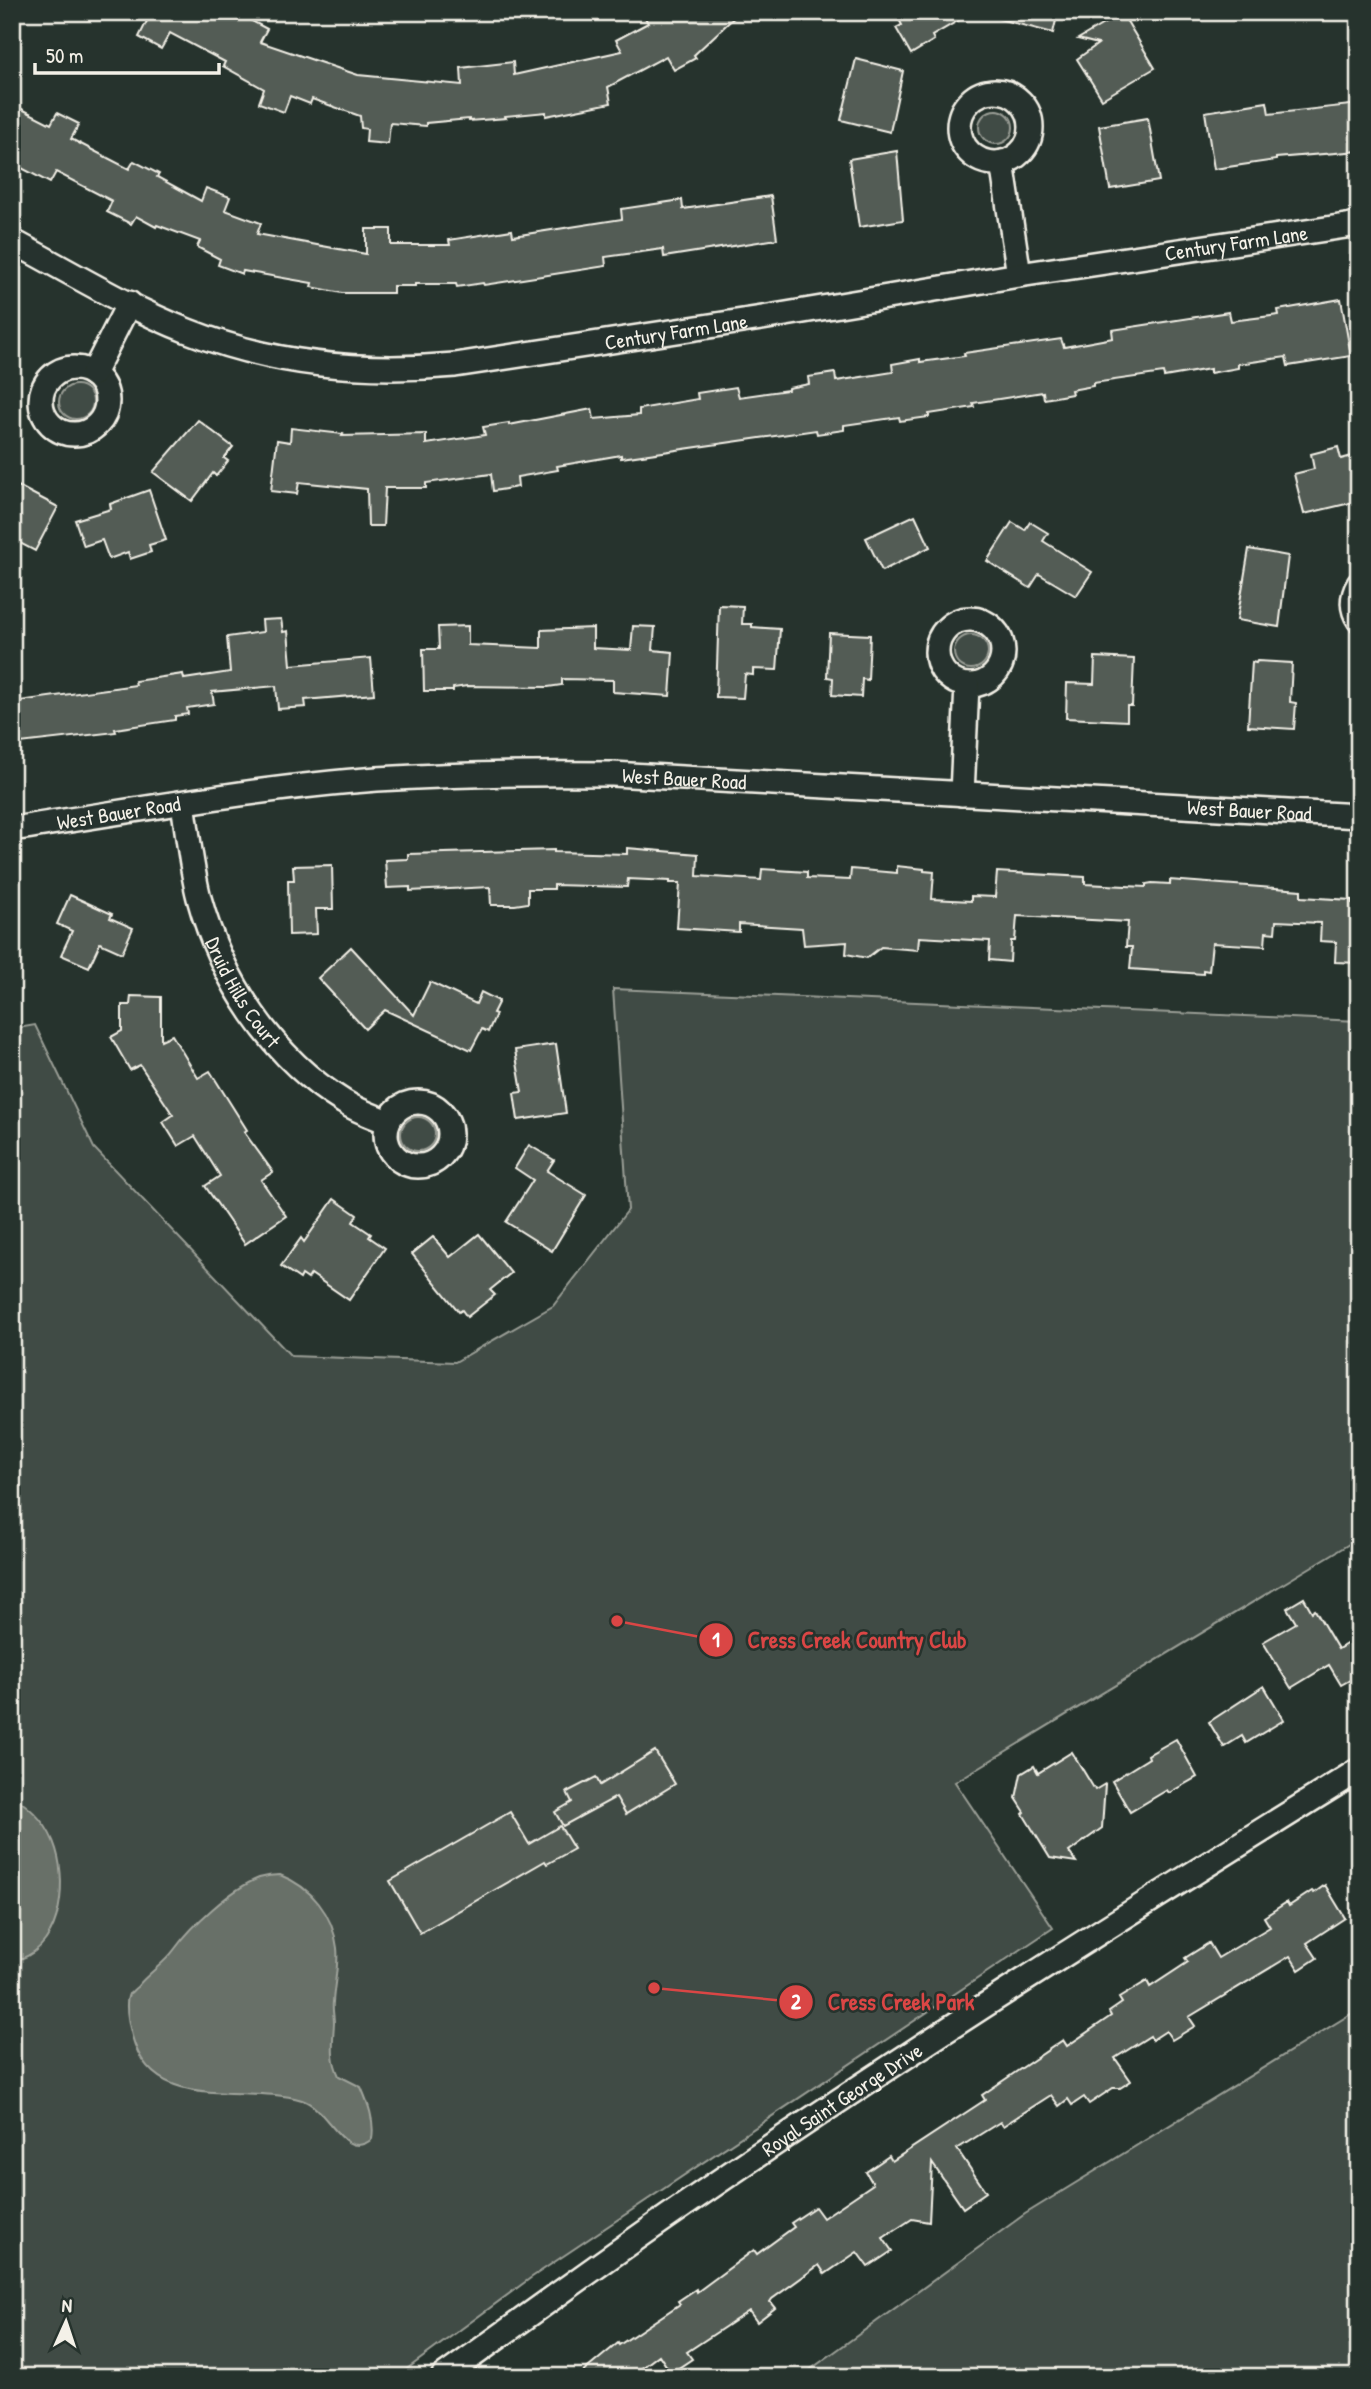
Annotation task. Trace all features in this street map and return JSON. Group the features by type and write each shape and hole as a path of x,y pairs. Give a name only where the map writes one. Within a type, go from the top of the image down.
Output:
{"street":[{"path":"1002,162 1019,275"},
{"name":"Century Farm Lane","path":"12,241 129,303 187,330 224,343 280,358 377,369 456,365 1359,224"},
{"path":"93,374 129,303"},
{"path":"1359,584 1353,595 1353,606 1359,620"},
{"path":"962,794 967,685"},
{"name":"West Bauer Road","path":"12,829 183,803 376,779 515,773 612,774 1359,816"},
{"name":"Druid Hills Court","path":"183,803 199,898 230,978 243,1000 276,1043 312,1078 345,1102 388,1122"},
{"name":"Royal Saint George Drive","path":"443,2377 686,2204 948,2029 1359,1770"}],"shaded area":[{"path":"996,110 1008,115 1013,127 1008,139 996,144 984,139 979,127 984,115"},
{"path":"76,385 88,390 93,402 88,414 76,419 64,414 59,402 64,390"},
{"path":"971,635 983,640 988,652 983,664 971,669 959,664 954,652 959,640"},
{"path":"613,989 1359,1021 1359,1538 955,1782 1053,1928 532,2277 396,2377 12,2377 12,1029 35,1025 94,1148 291,1356 455,1362 553,1306 628,1210"},
{"path":"418,1117 430,1122 435,1134 430,1146 418,1151 406,1146 401,1134 406,1122"},
{"path":"12,1796 33,1812 49,1833 60,1865 61,1882 60,1899 50,1932 41,1946 12,1961"},
{"path":"280,1875 311,1894 325,1913 335,1936 337,1968 333,2005 333,2056 339,2076 361,2087 368,2106 373,2126 372,2139 362,2145 344,2139 312,2105 302,2100 279,2095 203,2091 180,2087 159,2077 143,2061 132,2036 127,2009 129,1994 166,1960 201,1919 236,1890 259,1878"},
{"path":"1359,2009 1359,2377 800,2377 1025,2214"}],"building":[{"path":"131,12 235,12 267,29 260,42 358,75 462,85 461,68 513,62 514,75 622,51 616,40 648,23 642,12 740,12 694,55 696,58 674,70 666,56 608,87 611,103 546,116 546,112 505,116 506,118 426,123 426,126 390,123 388,144 366,142 367,129 361,128 360,116 312,99 310,104 290,96 284,112 259,103 264,89 223,66 225,62 170,33 161,49 139,37 147,21"},
{"path":"895,12 973,12 932,36 934,40 911,54 896,28 902,25"},
{"path":"1000,12 1058,12 1053,33 999,19"},
{"path":"1122,13 1155,68 1102,99 1077,59 1098,44 1078,39"},
{"path":"856,59 903,71 890,132 841,120"},
{"path":"1267,102 1269,114 1359,104 1359,151 1276,158 1214,169 1205,112"},
{"path":"12,104 51,124 57,113 79,124 71,139 129,169 134,161 201,201 206,188 230,197 225,210 261,223 257,234 366,254 366,229 391,229 391,245 450,245 449,240 512,230 513,236 622,219 621,209 682,200 683,209 771,196 777,239 664,257 663,249 605,257 606,266 484,285 457,287 456,284 415,284 393,286 393,293 342,293 311,287 312,283 243,271 242,274 218,265 220,259 197,247 200,241 157,225 156,227 136,216 131,224 107,212 112,201 56,172 50,183 12,163"},
{"path":"1148,118 1159,181 1110,189 1099,126"},
{"path":"897,151 903,220 859,227 849,159"},
{"path":"1341,299 1351,356 1288,366 1286,357 1238,364 1238,368 1210,373 1210,369 1164,377 1163,373 1093,383 1093,386 1071,390 1072,394 1044,399 1043,392 973,403 974,407 929,414 929,417 900,421 899,417 844,425 844,430 817,434 816,430 621,458 621,455 557,466 558,470 517,477 518,487 493,491 491,474 426,483 426,488 385,488 383,526 368,526 367,489 299,482 297,494 271,491 277,440 290,442 291,428 343,434 342,436 426,434 426,444 485,435 483,427 509,425 592,409 594,419 639,415 639,409 698,399 697,393 736,387 739,397 788,390 809,384 808,377 835,373 836,381 893,372 892,364 920,359 920,362 965,356 964,353 1061,339 1064,347 1113,338 1112,330 1229,312 1231,321 1279,315 1278,310"},
{"path":"198,420 233,447 224,458 228,461 216,476 213,473 192,501 153,472"},
{"path":"1338,447 1341,459 1359,454 1359,501 1304,514 1294,474 1314,469 1311,454"},
{"path":"18,486 58,507 35,551 12,539 12,496"},
{"path":"149,490 166,540 149,545 151,552 130,559 128,552 109,559 102,540 84,546 75,520 111,509 110,504"},
{"path":"915,515 930,547 882,571 866,538"},
{"path":"1012,522 1025,530 1030,522 1048,533 1043,541 1092,572 1076,596 1039,574 1030,588 987,561"},
{"path":"1249,549 1288,556 1279,627 1237,620"},
{"path":"719,605 743,606 742,624 780,629 777,670 753,669 753,675 745,674 743,698 716,697"},
{"path":"281,619 283,632 288,631 291,665 371,658 374,694 305,700 306,707 278,709 276,686 212,692 214,704 187,708 188,714 175,716 175,720 115,729 116,732 12,744 12,702 136,685 135,681 183,674 184,679 230,672 227,637 263,632 262,620"},
{"path":"468,626 468,645 541,648 541,630 593,628 593,648 631,650 633,626 655,627 653,650 673,652 670,696 613,692 613,680 562,679 562,685 548,687 467,686 453,688 453,691 424,691 423,649 439,649 438,627"},
{"path":"829,633 870,635 868,680 862,679 861,697 832,695 833,678 827,677"},
{"path":"1095,657 1134,659 1132,706 1127,706 1127,721 1066,718 1067,683 1094,684"},
{"path":"1252,662 1292,663 1290,702 1296,703 1294,729 1248,726"},
{"path":"627,848 698,854 697,876 761,880 762,869 807,872 807,878 850,880 851,869 897,873 897,866 924,869 934,872 932,899 971,901 971,896 995,897 997,872 1085,877 1085,884 1146,887 1146,884 1152,883 1170,884 1170,880 1301,890 1301,897 1352,900 1352,903 1359,903 1359,963 1335,962 1336,942 1320,941 1321,923 1276,921 1275,933 1266,932 1265,946 1212,943 1209,971 1203,970 1203,974 1130,969 1132,947 1126,947 1128,922 1017,916 1015,941 1011,941 1010,962 989,960 990,941 919,937 918,950 881,947 867,958 846,954 847,942 804,945 802,928 739,924 739,932 677,928 680,883 670,881 628,879 627,887 554,885 554,889 528,889 528,903 515,905 491,905 490,887 410,891 410,887 387,888 385,860 408,859 408,854 554,850 627,854"},
{"path":"332,865 333,909 316,909 317,934 289,935 288,880 294,880 293,866"},
{"path":"70,895 112,914 110,918 133,928 122,953 100,943 89,967 61,955 72,931 57,924"},
{"path":"351,947 414,1015 430,982 476,1004 481,992 499,1001 488,1032 482,1029 471,1050 385,1010 365,1029 318,978"},
{"path":"131,996 161,997 161,1040 172,1035 198,1078 210,1071 247,1130 244,1132 273,1172 261,1180 286,1216 245,1244 205,1186 220,1176 195,1136 178,1146 163,1122 173,1115 140,1065 130,1070 111,1037 122,1031 122,1005 130,1005"},
{"path":"556,1044 566,1113 518,1120 514,1093 522,1092 515,1050"},
{"path":"529,1145 554,1160 547,1171 586,1195 552,1251 506,1222 533,1180 515,1168"},
{"path":"334,1199 357,1215 353,1222 385,1248 349,1300 311,1274 308,1279 302,1275 300,1279 281,1266 301,1238 304,1242"},
{"path":"479,1234 511,1273 490,1290 495,1295 467,1317 462,1310 459,1312 412,1254 433,1237 450,1257"},
{"path":"1304,1598 1312,1612 1315,1610 1338,1649 1348,1643 1359,1661 1359,1675 1341,1685 1329,1665 1291,1688 1263,1642 1296,1623 1287,1608"},
{"path":"1264,1686 1284,1720 1246,1743 1242,1736 1224,1747 1209,1722"},
{"path":"1176,1739 1197,1777 1169,1793 1167,1790 1130,1812 1112,1781"},
{"path":"655,1751 675,1784 626,1814 616,1797 563,1826 555,1812 572,1802 567,1792 596,1777 600,1785"},
{"path":"1072,1752 1095,1790 1105,1784 1102,1828 1069,1852 1076,1862 1050,1858 1016,1798 1021,1774 1034,1766 1038,1773"},
{"path":"510,1812 529,1844 560,1826 574,1849 547,1864 545,1861 420,1933 390,1881"},
{"path":"1325,1885 1345,1918 1307,1943 1317,1958 1299,1970 1290,1956 1189,2017 1195,2026 1172,2040 1166,2031 1152,2040 1150,2036 1115,2058 1131,2081 1120,2088 1113,2088 1089,2104 1084,2097 1072,2105 1068,2099 1059,2106 1051,2095 1003,2126 1000,2122 957,2149 986,2192 963,2208 932,2163 929,2222 912,2219 883,2238 892,2251 868,2267 857,2252 825,2274 819,2265 772,2299 770,2302 775,2308 757,2322 749,2311 687,2352 692,2359 671,2373 659,2355 630,2377 577,2377 618,2343 619,2345 680,2304 678,2301 696,2289 697,2292 754,2250 757,2254 794,2227 791,2223 815,2207 823,2218 873,2184 866,2172 889,2156 892,2161 985,2100 982,2095 1063,2040 1067,2046 1111,2016 1109,2012 1122,2003 1119,1998 1147,1981 1150,1987 1188,1962 1185,1958 1209,1943 1218,1958 1270,1927 1264,1917 1287,1902 1289,1906"}],"place":[{"name":"Cress Creek Country Club","path":"617,1621"},
{"name":"Cress Creek Park","path":"654,1988"}]}
